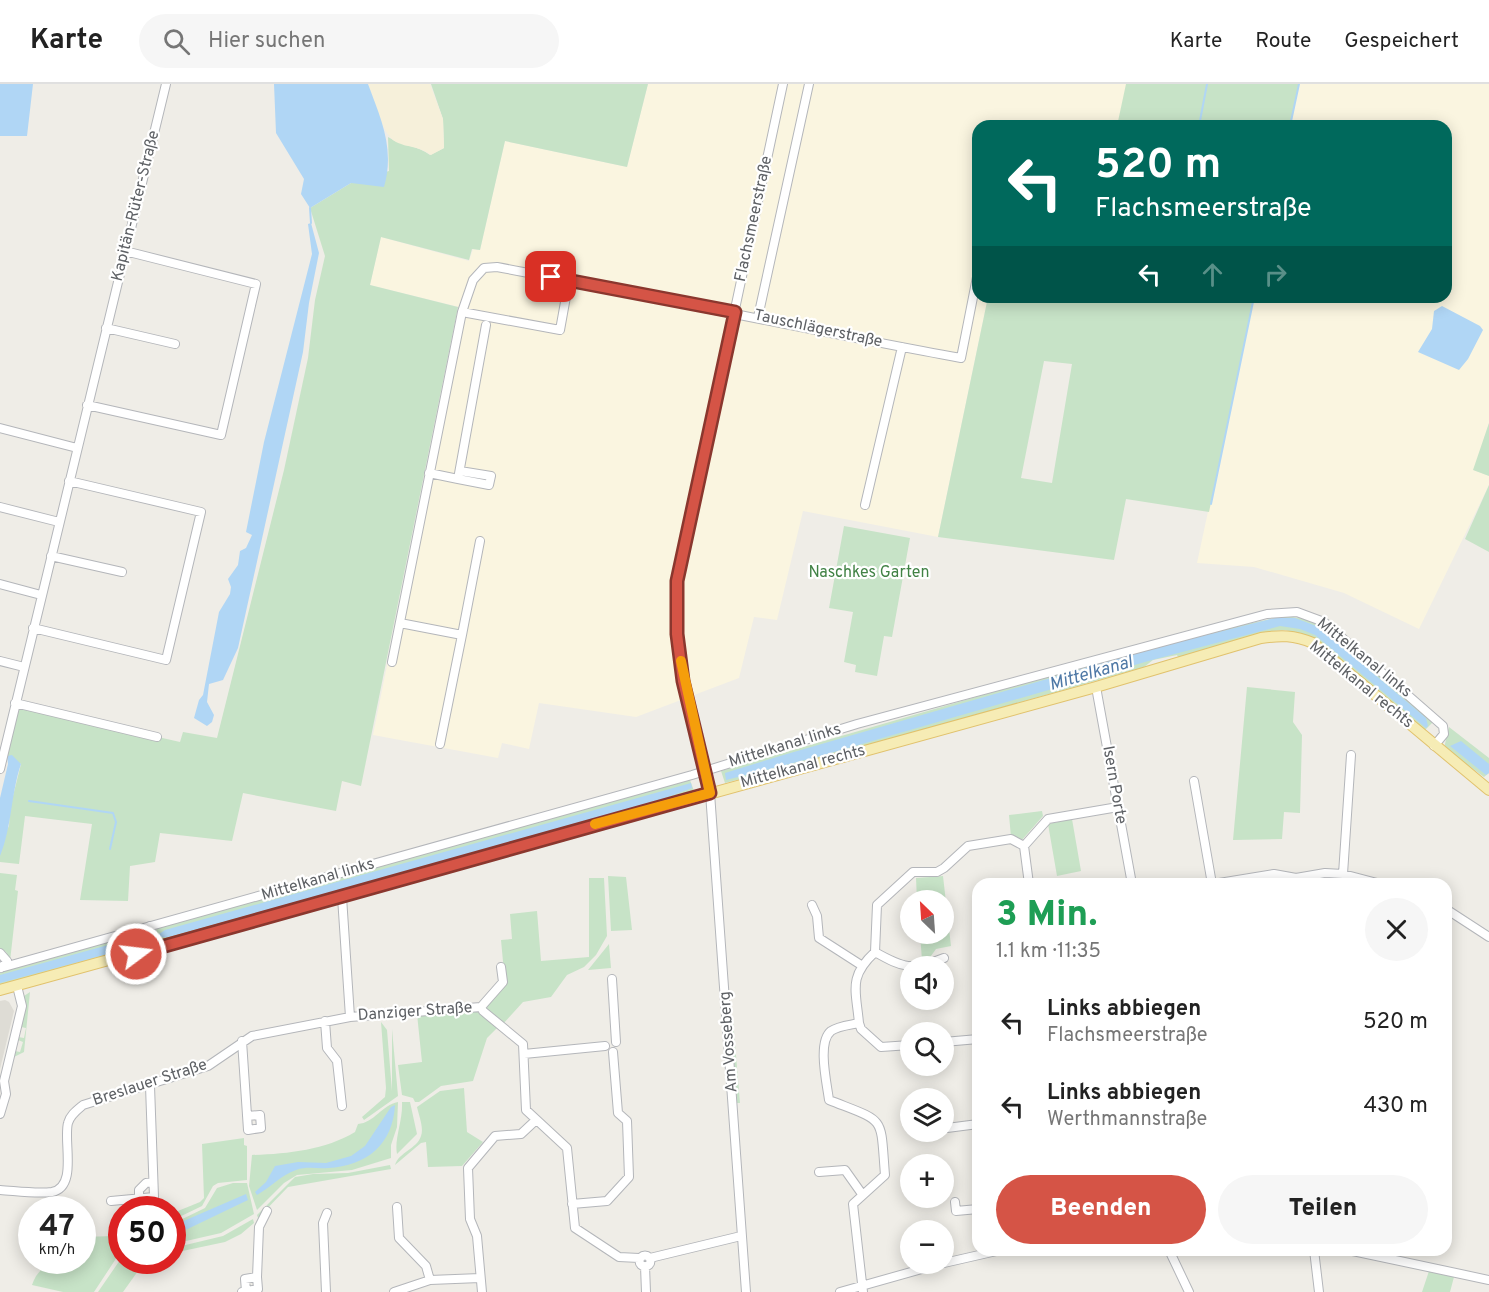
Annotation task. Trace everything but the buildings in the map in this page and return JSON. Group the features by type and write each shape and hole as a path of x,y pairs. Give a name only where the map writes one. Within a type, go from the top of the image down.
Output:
{"main road":[{"name":"Mittelkanal rechts","path":"0,990 342,897 708,781 1096,687 1261,638 1281,635 1297,636 1313,643 1489,790"}],"street":[{"name":"Kapitän-Rüter-Straße","path":"0,769 3,744 24,667 166,84"},
{"name":"Flachsmeerstraße","path":"708,781 683,681 677,634 677,581 783,84"},
{"name":"Flachsmeerstraße","path":"758,317 809,84"},
{"path":"87,405 221,435 256,284 125,251"},
{"name":"Tauschlägerstraße","path":"462,312 470,286 484,268 497,267 961,358 972,302"},
{"path":"392,662 462,312 560,330 569,280"},
{"path":"429,473 459,475 486,326"},
{"path":"106,328 175,344"},
{"name":"Tauschlägerstraße","path":"865,504 902,347"},
{"path":"0,428 77,448"},
{"path":"33,628 166,660 201,512 69,482"},
{"path":"0,507 59,522"},
{"path":"440,744 480,542"},
{"path":"51,556 122,572"},
{"path":"0,584 41,595"},
{"name":"Mittelkanal links","path":"2,968 150,926 708,781 856,724 1267,614 1297,612 1324,622 1443,726 1444,734 1434,746"},
{"path":"400,623 462,635"},
{"path":"0,661 24,667"},
{"name":"Isern Porte","path":"1096,687 1131,878"},
{"path":"15,703 157,737"},
{"path":"1343,873 1352,768 1351,755"},
{"path":"1194,780 1211,878"},
{"name":"Am Vosseberg","path":"708,781 746,1292"},
{"path":"1028,878 1024,846 1047,819 1118,807"},
{"path":"900,1046 881,1047 861,1029 859,1023 856,975 861,965 874,952 876,905 913,872 937,872 968,846 1011,839 1024,846"},
{"path":"1301,878 1307,874 1343,873 1360,878"},
{"path":"1249,878 1274,874 1287,878"},
{"path":"342,897 350,1017"},
{"path":"812,905 817,916 819,938 861,965"},
{"path":"1452,913 1489,937"},
{"path":"150,926 155,949"},
{"path":"874,952 900,967"},
{"path":"0,953 6,958 2,968"},
{"name":"Danziger Straße","path":"350,1017 481,1007 502,982 501,967"},
{"path":"572,1204 607,1201 629,1177 627,1121 618,1113 612,979"},
{"path":"0,1114 6,1094 4,1081 22,1005 17,986"},
{"name":"Danziger Straße","path":"481,1007 523,1044 524,1054"},
{"name":"Breslauer Straße","path":"0,1190 51,1192 59,1190 66,1180 68,1123 74,1112 83,1105 150,1086 208,1066 252,1036 350,1017"},
{"path":"325,1021 327,1048 337,1061 342,1106"},
{"path":"859,1023 832,1030 826,1036 823,1047 829,1100 875,1118 881,1125 885,1175 862,1194 854,1204 862,1289"},
{"path":"954,1041 972,1040"},
{"path":"242,1041 247,1116"},
{"path":"615,1047 608,1041 605,1046 524,1054 526,1110 567,1148 575,1228 619,1257 639,1258 644,1255 650,1258 741,1236"},
{"path":"150,1086 154,1196"},
{"path":"482,1292 477,1236 470,1219 468,1168 495,1136 520,1134 536,1119"},
{"path":"954,1127 972,1125"},
{"path":"819,1172 845,1170 862,1194"},
{"path":"139,1196 139,1190 146,1183 153,1182"},
{"path":"955,1202 956,1211 972,1210"},
{"path":"397,1207 399,1238 426,1266 430,1280"},
{"path":"244,1292 258,1289 259,1227 267,1211"},
{"path":"326,1292 322,1223 327,1213"},
{"path":"954,1261 974,1256"},
{"path":"1171,1256 1189,1292"},
{"path":"1315,1256 1319,1292"},
{"path":"1376,1256 1489,1280"},
{"path":"639,1258 640,1264 645,1266"},
{"path":"645,1266 650,1263 650,1258"},
{"path":"645,1266 646,1292"},
{"path":"840,1292 862,1289 909,1274"},
{"path":"394,1292 430,1280 480,1278"}],"shaded area":[{"path":"648,84 1127,84 1119,120 972,120 972,303 987,303 938,537 803,511 777,620 754,617 739,678 636,717 539,703 529,749 502,743 498,758 373,735 459,307 370,285 381,237 469,261 473,249 480,250 505,141 627,167"},
{"path":"1299,84 1489,84 1489,423 1474,470 1489,476 1489,485 1419,629 1344,593 1254,567 1197,563 1253,303 1452,303 1452,120 1291,120"},
{"path":"0,1001 9,1002 14,1011 0,1069"}],"green space":[{"path":"431,84 648,84 627,167 505,141 480,250 472,249 469,260 381,237 370,285 458,307 361,786 342,781 336,811 243,793 232,841 160,833 155,862 130,866 128,901 80,900 92,824 25,816 19,864 0,862 0,843 9,826 10,808 21,764 7,756 17,708 22,706 180,742 183,732 217,738 284,470 308,358 315,300 325,256 310,208 351,183 389,171 388,137 430,155 444,148 443,119"},
{"path":"1126,84 1299,84 1291,120 1118,120"},
{"path":"987,303 1253,303 1209,512 1126,499 1114,560 938,537","holes":["1044,361 1072,364 1052,483 1021,478"]},
{"path":"1489,423 1489,476 1473,470"},
{"path":"1489,485 1489,552 1465,539"},
{"name":"Naschkes Garten","path":"844,526 910,538 892,637 884,636 877,676 855,672 856,665 844,662 853,612 829,608"},
{"path":"1285,616 1307,619 1330,632 1433,722 1424,731 1306,635 1285,630 1272,631 1178,657 1177,655 1153,660 1144,667 842,753 725,783 721,771 1179,638"},
{"path":"1247,687 1295,692 1293,722 1302,735 1300,813 1284,812 1282,839 1233,840"},
{"path":"1449,727 1489,758 1489,773 1484,777 1444,748"},
{"path":"690,780 694,791 643,807 162,941 155,938 155,931 159,927"},
{"path":"1042,811 1043,816 1021,841 1011,837 1009,815"},
{"path":"1072,819 1081,871 1057,876 1048,824"},
{"path":"0,873 17,875 15,890 18,891 10,961 6,952 0,949"},
{"path":"608,876 626,877 632,930 611,931"},
{"path":"943,876 945,890 917,890 916,878"},
{"path":"589,878 604,878 607,936 596,955 584,967 567,975 551,997 523,1002 503,1024 486,1009 486,1006 505,983 501,940 512,939 510,914 537,911 541,961 589,957"},
{"path":"144,932 148,933 150,941 146,946 0,986 0,972"},
{"path":"609,944 611,968 588,970"},
{"path":"921,944 951,944 951,946 936,949 931,956 922,956"},
{"path":"30,992 24,1052 14,1057 15,1051 20,1052 23,1042 18,1040 18,1037 24,1038 26,1028 21,1027 24,996"},
{"path":"475,1010 497,1028 487,1038 473,1081 441,1086 419,1102 402,1095 398,1065 422,1062 417,1014"},
{"path":"731,1020 733,1020 740,1103 737,1103"},
{"path":"381,1022 387,1030 392,1091 392,1029 398,1096 364,1120 362,1117 385,1097"},
{"path":"464,1088 467,1132 483,1142 462,1166 428,1167 426,1142 421,1143 395,1165 421,1136 422,1126 417,1107 440,1091"},
{"path":"398,1102 397,1127 391,1145 391,1158 352,1170 297,1175 284,1183 257,1210 249,1186 252,1155 279,1154 331,1143 355,1132 358,1124 369,1121 387,1107"},
{"path":"402,1102 410,1102 417,1134 397,1154 397,1142"},
{"path":"244,1138 244,1145 247,1146 247,1180 218,1183 213,1186 202,1206 186,1214 186,1208 204,1198 202,1144"},
{"path":"390,1165 391,1169 288,1187 258,1218 257,1215 295,1177 348,1173"},
{"path":"233,1183 247,1183 254,1214 221,1233 186,1241 186,1217 205,1208 217,1188"},
{"path":"253,1219 254,1223 241,1234 225,1242 186,1250 186,1245 223,1236"},
{"path":"108,1236 108,1271 94,1292 63,1292 32,1285 38,1274 96,1274 96,1237"},
{"path":"1429,1271 1454,1277 1450,1292 1422,1292"},
{"path":"110,1274 136,1274 123,1292 98,1292"}],"sand":[{"path":"368,84 430,84 443,119 444,148 431,155 400,144 391,138 382,124"}],"water":[{"path":"0,84 33,84 27,136 0,136"},
{"path":"274,84 368,84 385,134 388,160 384,187 351,183 310,208 301,194 304,179 276,133"},
{"path":"311,223 319,253 309,303 303,352 238,648 223,680 209,684 207,702 214,715 212,722 207,726 194,718 199,700 203,695 219,612 230,594 231,587 228,579 238,565 240,551 246,548 252,535 246,532 264,442 312,254 308,224"},
{"path":"1442,306 1480,326 1483,330 1468,359 1459,370 1418,352 1432,329 1434,311"},
{"name":"Mittelkanal","path":"1275,618 1295,618 1319,627 1426,718 1428,726 1426,728 1315,635 1300,629 1280,626 1152,660 817,757 726,780 725,773 780,756 1158,647"},
{"path":"1461,741 1489,764 1489,773 1486,775 1450,746"},
{"path":"12,755 21,764 0,856 0,798 8,764 7,756"},
{"path":"691,783 692,788 636,809 168,938 156,936 165,930"},
{"path":"144,935 149,938 142,945 0,983 0,975"},
{"path":"395,1105 393,1119 383,1142 366,1157 342,1166 296,1170 257,1195 255,1192 266,1182 275,1166 298,1162 326,1163 351,1156 365,1146 391,1107"},
{"path":"246,1194 248,1200 186,1230 186,1220"}],"waterway":[{"path":"1200,120 1207,84"},
{"path":"1291,120 1299,84"},
{"path":"310,208 311,223"},
{"path":"1211,504 1253,303"},
{"path":"29,801 113,813 116,822 110,849"}],"slow traffic":[{"path":"595,824 710,793 683,681 681,661"}],"route":[{"path":"136,954 710,793 683,681 677,634 677,581 735,312 551,277"}]}
